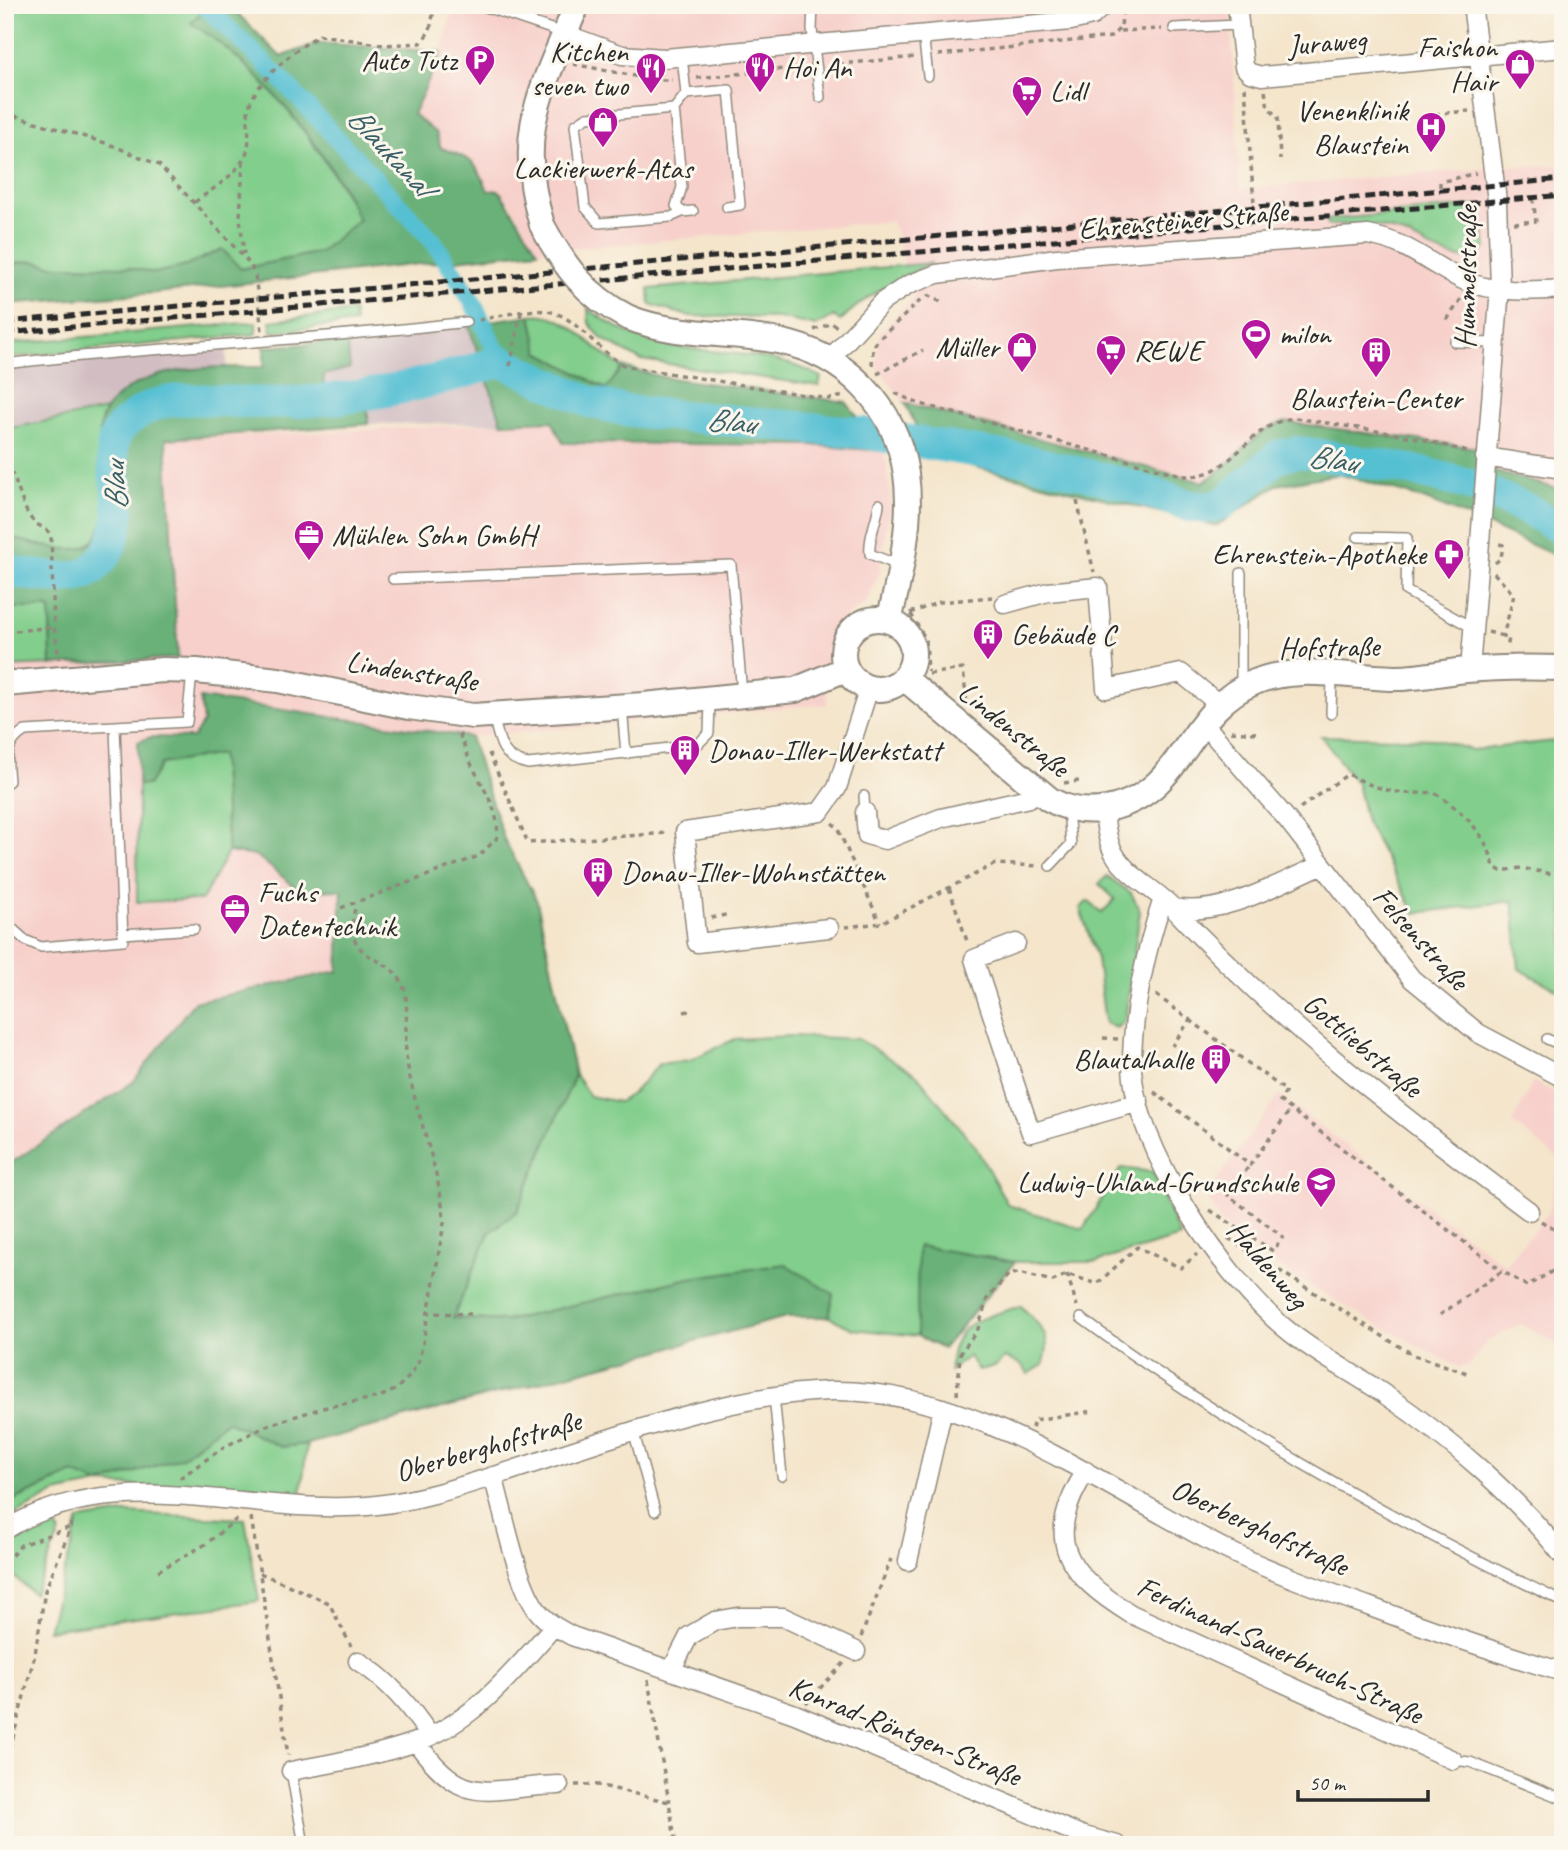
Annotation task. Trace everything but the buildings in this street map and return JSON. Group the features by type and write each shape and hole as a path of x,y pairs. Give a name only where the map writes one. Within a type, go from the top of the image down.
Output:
{"street":[{"path":"577,5 539,94 530,139 531,183 542,225 571,274 603,304 627,317 676,331 775,341 830,359 861,384 891,425 906,475 907,507 900,565 900,617 900,626 912,645 911,668 904,678 882,690 869,688 852,678 843,658 849,636 866,621 900,617"},
{"path":"565,34 622,55 682,56 1071,21 1093,16 1104,5"},
{"path":"1237,5 1244,67"},
{"name":"Hummelstraße","path":"1470,670 1500,287 1499,225 1473,8"},
{"name":"Juraweg","path":"1244,67 1250,74 1262,76 1563,48"},
{"name":"Ehrensteiner Straße","path":"830,359 870,313 896,292 937,274 985,265 1367,235 1397,241 1472,283 1500,287 1563,289"},
{"path":"1485,465 1563,469"},
{"path":"1005,604 1048,592 1098,587 1106,689 1181,673 1321,865 1223,905 1201,909 1168,903 1116,856 1105,824 1104,809"},
{"name":"Hofstraße","path":"1104,809 1126,805 1161,783 1211,714 1241,690 1272,677 1332,675 1401,678 1470,670 1563,667"},
{"name":"Lindenstraße","path":"5,684 163,670 192,671 289,682 473,715 622,707 795,690 846,669"},
{"name":"Lindenstraße","path":"904,678 1038,790 1068,808 1104,809"},
{"path":"829,929 697,943 685,832 820,812 837,788 869,688"},
{"path":"865,804 867,835 885,840 941,818 1029,797 1038,790"},
{"name":"Felsenstraße","path":"1321,865 1412,979 1447,1010 1512,1053 1563,1078"},
{"name":"Haldenweg","path":"1168,903 1153,928 1142,986 1132,1066 1146,1097 1158,1156 1257,1303 1284,1328 1389,1397 1427,1427 1501,1489 1536,1523 1563,1556"},
{"name":"Gottliebstraße","path":"1168,903 1192,931 1244,981 1331,1057 1407,1119 1529,1211"},
{"path":"1016,943 974,959 1031,1133 1146,1097"},
{"name":"Oberberghofstraße","path":"5,1530 40,1512 81,1501 170,1496 249,1502 373,1506 425,1498 707,1411 774,1396 863,1391 951,1411 1086,1471 1225,1549 1342,1597 1563,1672"},
{"path":"908,1561 951,1411"},
{"name":"Ferdinand-Sauerbruch-Straße","path":"1086,1471 1065,1508 1061,1527 1063,1543 1068,1557 1080,1573 1111,1603 1452,1760"},
{"name":"Konrad-Röntgen-Straße","path":"493,1476 526,1593 539,1613 554,1626 572,1636 795,1714 1079,1840 1117,1845"},
{"name":"Konrad-Röntgen-Straße","path":"672,1670 689,1636 715,1621 738,1617 783,1617 856,1651"},
{"path":"291,1771 422,1739 457,1720 499,1687 554,1626"},
{"path":"358,1661 383,1677 410,1707 438,1771 451,1781 470,1789 490,1791 559,1785"}],"lane":[{"path":"813,5 820,97"},
{"path":"484,6 565,34"},
{"path":"1174,28 1238,25"},
{"path":"923,33 928,76"},
{"path":"674,109 587,117 575,125 585,207 599,223 671,217 679,209 682,187 674,109 686,94 682,56"},
{"path":"686,94 729,90 740,205 727,207"},
{"path":"679,209 693,211"},
{"path":"5,364 220,342 308,340 466,322"},
{"path":"1455,342 1495,343"},
{"path":"879,504 876,527 869,543 870,554 900,565"},
{"path":"1358,537 1407,538 1406,591 1473,628"},
{"path":"393,579 731,565 742,696"},
{"path":"1241,573 1241,690"},
{"path":"5,784 9,781 7,751 14,738 25,731 187,722 192,671"},
{"path":"1331,714 1332,675"},
{"path":"473,715 514,762 528,764 697,746 709,733 710,699"},
{"path":"622,707 626,754"},
{"path":"5,922 25,940 41,947 123,940 115,727"},
{"path":"1055,864 1071,844 1068,808"},
{"path":"123,934 194,929"},
{"path":"1547,1039 1563,1046"},
{"path":"1081,1318 1144,1364 1252,1435 1473,1558 1563,1602"},
{"path":"774,1396 782,1476"},
{"path":"634,1433 655,1511"},
{"path":"1452,1760 1470,1762 1563,1799"},
{"path":"291,1771 304,1845"}],"path":[{"path":"195,202 230,175 243,161 249,148 249,106 264,83 291,53 320,36 385,45 421,43 430,30 435,5"},
{"path":"1119,31 1123,5"},
{"path":"587,65 655,80 685,79 1102,39 1119,31 1174,28"},
{"path":"1244,67 1254,203"},
{"path":"1262,76 1268,107 1279,118 1280,160"},
{"path":"1425,115 1485,109"},
{"path":"5,113 109,144 159,165 245,256 255,275 262,327"},
{"path":"243,161 240,218 245,256"},
{"path":"1440,187 1440,182 1469,174"},
{"path":"1517,223 1536,221 1533,199"},
{"path":"1447,320 1472,283"},
{"path":"871,357 877,341 927,295 941,302"},
{"path":"466,322 536,311 561,316 613,359 652,372 829,399 845,396 861,384"},
{"path":"510,366 521,313"},
{"path":"883,370 923,350"},
{"path":"893,392 917,403 1184,476 1215,472 1262,430 1283,419 1295,418 1414,437 1485,465"},
{"path":"5,463 16,477 25,507 35,523 51,535 54,626 61,680"},
{"path":"1077,501 1098,587"},
{"path":"1501,558 1490,568 1514,595 1503,636 1509,638"},
{"path":"900,617 940,602 1002,596 1005,604"},
{"path":"900,617 909,600"},
{"path":"900,617 929,650 928,671 936,686 930,701"},
{"path":"5,632 54,626"},
{"path":"473,715 528,843 685,832"},
{"path":"341,908 479,856 498,838 499,824 495,808 475,773 473,715"},
{"path":"1286,818 1348,774 1380,791 1408,795 1433,792 1455,806 1490,849 1494,867 1501,871 1521,867 1563,876"},
{"path":"820,812 837,827 881,923"},
{"path":"829,929 881,923 995,864 1055,864"},
{"path":"948,887 974,959"},
{"path":"170,1496 171,1484 246,1434 322,1408 395,1390 418,1363 444,1223 442,1203 438,1174 412,1091 404,1044 404,985 364,953 354,938 351,926 356,904"},
{"path":"1142,986 1286,1091 1280,1101 1502,1271 1527,1286 1556,1269 1563,1260"},
{"path":"684,1012 693,1010"},
{"path":"1172,1046 1190,1020"},
{"path":"1146,1097 1250,1165"},
{"path":"1208,1210 1273,1251 1283,1237 1228,1195 1291,1109"},
{"path":"1529,1211 1563,1235"},
{"path":"1067,1273 1097,1284 1137,1247 1181,1268 1216,1239 1414,1355 1467,1373"},
{"path":"1440,1315 1502,1271"},
{"path":"951,1411 960,1354 978,1329 987,1299 998,1284 1007,1275 1018,1273 1054,1281 1067,1273"},
{"path":"1067,1273 1081,1318"},
{"path":"426,1313 472,1314"},
{"path":"1027,1443 1034,1420 1093,1411"},
{"path":"158,1571 206,1544 238,1519 249,1502"},
{"path":"249,1502 291,1771"},
{"path":"5,1563 21,1545 71,1527 45,1591 35,1654 5,1768"},
{"path":"260,1573 328,1603 358,1661"},
{"path":"651,1695 676,1845"},
{"path":"559,1785 598,1785 669,1802"},
{"path":"1560,1845 1563,1839"}],"shaded area":[{"path":"448,5 1230,5 1240,189 1515,166 1563,165 1563,490 1476,467 1478,448 1358,431 1269,429 1215,476 1202,482 905,403 876,366 880,332 914,298 892,221 538,251 509,201 488,191 461,154 441,148 412,114 442,52 452,11"},
{"path":"468,324 502,423 368,424 368,380 323,388 323,375 350,368 347,341"},
{"path":"226,346 227,367 161,375 139,383 106,410 5,429 5,367"},
{"path":"553,421 603,445 812,445 884,451 891,498 879,575 864,605 849,614 835,631 827,647 827,704 470,737 221,699 200,699 203,722 193,738 151,737 202,900 228,852 257,856 300,891 342,890 338,971 194,1002 133,1082 5,1167 5,667 178,658 166,439"},
{"name":"Ludwig-Uhland-Grundschule","path":"1533,1082 1563,1095 1563,1348 1521,1324 1486,1342 1471,1364 1460,1368 1290,1274 1221,1223 1206,1195 1279,1095 1505,1265 1549,1213 1559,1159 1512,1123"}],"green space":[{"path":"5,5 208,5 192,23 243,63 288,110 327,164 359,219 320,252 241,269 206,256 186,266 155,273 127,267 53,266 33,261 5,264"},
{"path":"208,5 229,5 281,57 318,43 442,52 413,114 436,133 441,148 472,162 481,173 488,191 499,190 538,251 156,293 5,304 6,264 33,261 53,266 127,267 155,273 186,266 222,249 241,269 320,252 359,220 329,165 288,110 241,61 191,23"},
{"path":"1481,205 1486,248 1466,258 1443,254 1391,230 1364,225 1328,225 1327,220"},
{"path":"932,263 872,295 840,321 834,316 816,326 779,318 688,316 650,304 649,289"},
{"path":"588,308 607,321 650,341 785,362 821,377 819,386 641,360 602,339 589,323"},
{"path":"353,311 355,323 272,332 270,321"},
{"path":"531,315 544,315 568,325 623,367 606,389 538,352"},
{"path":"531,315 539,352 606,389 623,367 663,377 846,402 884,451 812,445 563,443 552,421 502,423 468,324"},
{"path":"256,322 256,334 5,358 5,344"},
{"path":"347,341 350,368 324,375 323,388 368,380 368,424 166,439 178,658 51,665 50,608 5,608 5,536 68,549 89,545 100,534 104,516 104,494 100,428 105,412 118,396 136,384 177,371 264,367 264,347"},
{"path":"905,403 1202,482 1223,468 1263,432 1286,422 1478,448 1477,467 1563,490 1563,559 1418,497 1339,474 1277,485 1216,526 926,455"},
{"path":"106,410 101,421 106,498 104,518 97,534 87,546 70,550 46,547 5,536 5,429"},
{"path":"50,607 51,665 5,667 5,608"},
{"path":"200,698 470,737 504,839 537,901 575,1075 517,1211 489,1233 453,1318 505,1321 690,1278 785,1264 833,1294 829,1317 786,1317 307,1444 281,1447 227,1421 182,1457 99,1484 73,1473 5,1504 5,1167 133,1082 194,1002 338,971 342,890 300,891 257,856 228,852 221,754 161,764 148,785 138,785 138,742 151,737 193,738 203,722"},
{"path":"1321,736 1435,739 1472,750 1563,740 1563,993 1519,969 1513,901 1415,913 1366,822 1357,784"},
{"path":"221,753 228,852 202,900 137,902 138,785 148,785 161,764"},
{"path":"1107,876 1131,893 1140,911 1125,1021 1116,1028 1105,1023 1097,959 1080,908 1088,901 1102,913 1115,899 1099,884"},
{"path":"792,1036 858,1039 917,1075 975,1146 1008,1205 1083,1229 1121,1168 1153,1172 1180,1237 1096,1262 1015,1262 918,1246 917,1336 853,1329 829,1317 833,1294 690,1278 505,1321 453,1318 489,1233 517,1211 575,1075 590,1096 619,1102 633,1093 659,1064 690,1060 735,1039"},
{"path":"918,1246 1015,1262 943,1349 917,1336"},
{"path":"1021,1306 1046,1338 1043,1365 1028,1374 1021,1364 1004,1358 997,1365 978,1371 969,1356 950,1371 956,1341 962,1332 980,1319"},
{"path":"227,1421 281,1447 307,1444 301,1495 99,1484 182,1457"},
{"path":"74,1473 99,1484 56,1493 5,1520 5,1504"},
{"path":"125,1513 245,1519 259,1601 48,1630 79,1520"},
{"path":"52,1522 60,1533 34,1594 12,1575 5,1584 5,1546 20,1535"}],"waterway":[{"name":"Blaukanal","path":"204,5 279,77 434,242 473,303 501,361"},
{"name":"Blau","path":"5,571 66,578 85,574 98,565 115,535 118,519 113,445 121,427 151,406 175,400 306,402 372,394 438,380 501,361 589,402 628,411 863,433 1027,460 1125,484 1190,506 1208,508 1224,503 1278,456 1298,452 1321,455 1411,470 1468,484 1527,509 1563,530"}],"railway":[{"path":"5,322 1563,179"},
{"path":"5,333 1563,195"}],"place":[{"name":"Auto Tutz","path":"480,87"},
{"name":"Faishon Hair","path":"1520,91"},
{"name":"Hoi An","path":"760,94"},
{"name":"Kitchen seven two","path":"651,95"},
{"name":"Lidl","path":"1027,118"},
{"name":"Lackierwerk-Atas","path":"603,149"},
{"name":"Venenklinik Blaustein","path":"1431,154"},
{"name":"milon","path":"1256,361"},
{"name":"Müller","path":"1022,374"},
{"name":"REWE","path":"1111,377"},
{"name":"Blaustein-Center","path":"1376,379"},
{"name":"Mühlen Sohn GmbH","path":"309,562"},
{"name":"Ehrenstein-Apotheke","path":"1449,581"},
{"name":"Gebäude C","path":"988,661"},
{"name":"Donau-Iller-Werkstatt","path":"685,777"},
{"name":"Donau-Iller-Wohnstätten","path":"598,899"},
{"name":"Fuchs Datentechnik","path":"235,936"},
{"name":"Blautalhalle","path":"1216,1086"},
{"name":"Ludwig-Uhland-Grundschule","path":"1321,1209"}]}
